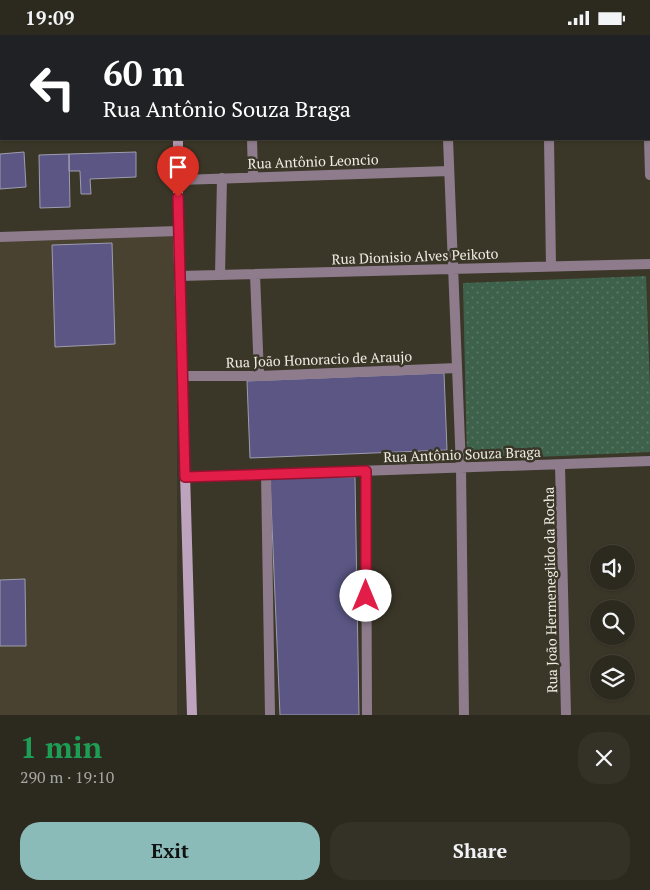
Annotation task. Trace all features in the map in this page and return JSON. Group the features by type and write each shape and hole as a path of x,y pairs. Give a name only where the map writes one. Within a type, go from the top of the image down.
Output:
{"street":[{"path":"178,140 178,231 192,715"},
{"path":"252,140 253,176"},
{"path":"448,140 461,468 464,715"},
{"path":"549,140 551,266"},
{"path":"649,140 650,175"},
{"name":"Rua Antônio Leoncio","path":"178,180 253,176 449,171"},
{"path":"220,275 222,178"},
{"path":"0,237 178,231"},
{"name":"Rua Dionisio Alves Peikoto","path":"180,276 650,263"},
{"path":"255,274 259,376"},
{"name":"Rua João Honoracio de Araujo","path":"183,376 259,376 457,368"},
{"name":"Rua Antônio Souza Braga","path":"185,477 650,461"},
{"name":"Rua João Hermeneglido da Rocha","path":"560,465 566,715"},
{"path":"366,471 367,715"},
{"path":"266,474 270,715"}],"shaded area":[{"path":"177,235 177,715 0,715 0,236"}],"green space":[{"path":"646,276 650,452 467,460 463,283"}],"building":[{"path":"24,152 26,187 0,189 0,154"},
{"path":"136,152 136,177 90,179 91,194 81,194 80,171 69,171 69,154"},
{"path":"69,154 70,207 40,208 39,155"},
{"path":"112,243 115,344 55,347 52,245"},
{"path":"444,373 447,450 250,458 247,381"},
{"path":"355,477 359,715 280,715 270,478"},
{"path":"25,579 26,646 0,646 0,580"}],"route":[{"path":"178,197 185,477 366,471 366,596"}]}
